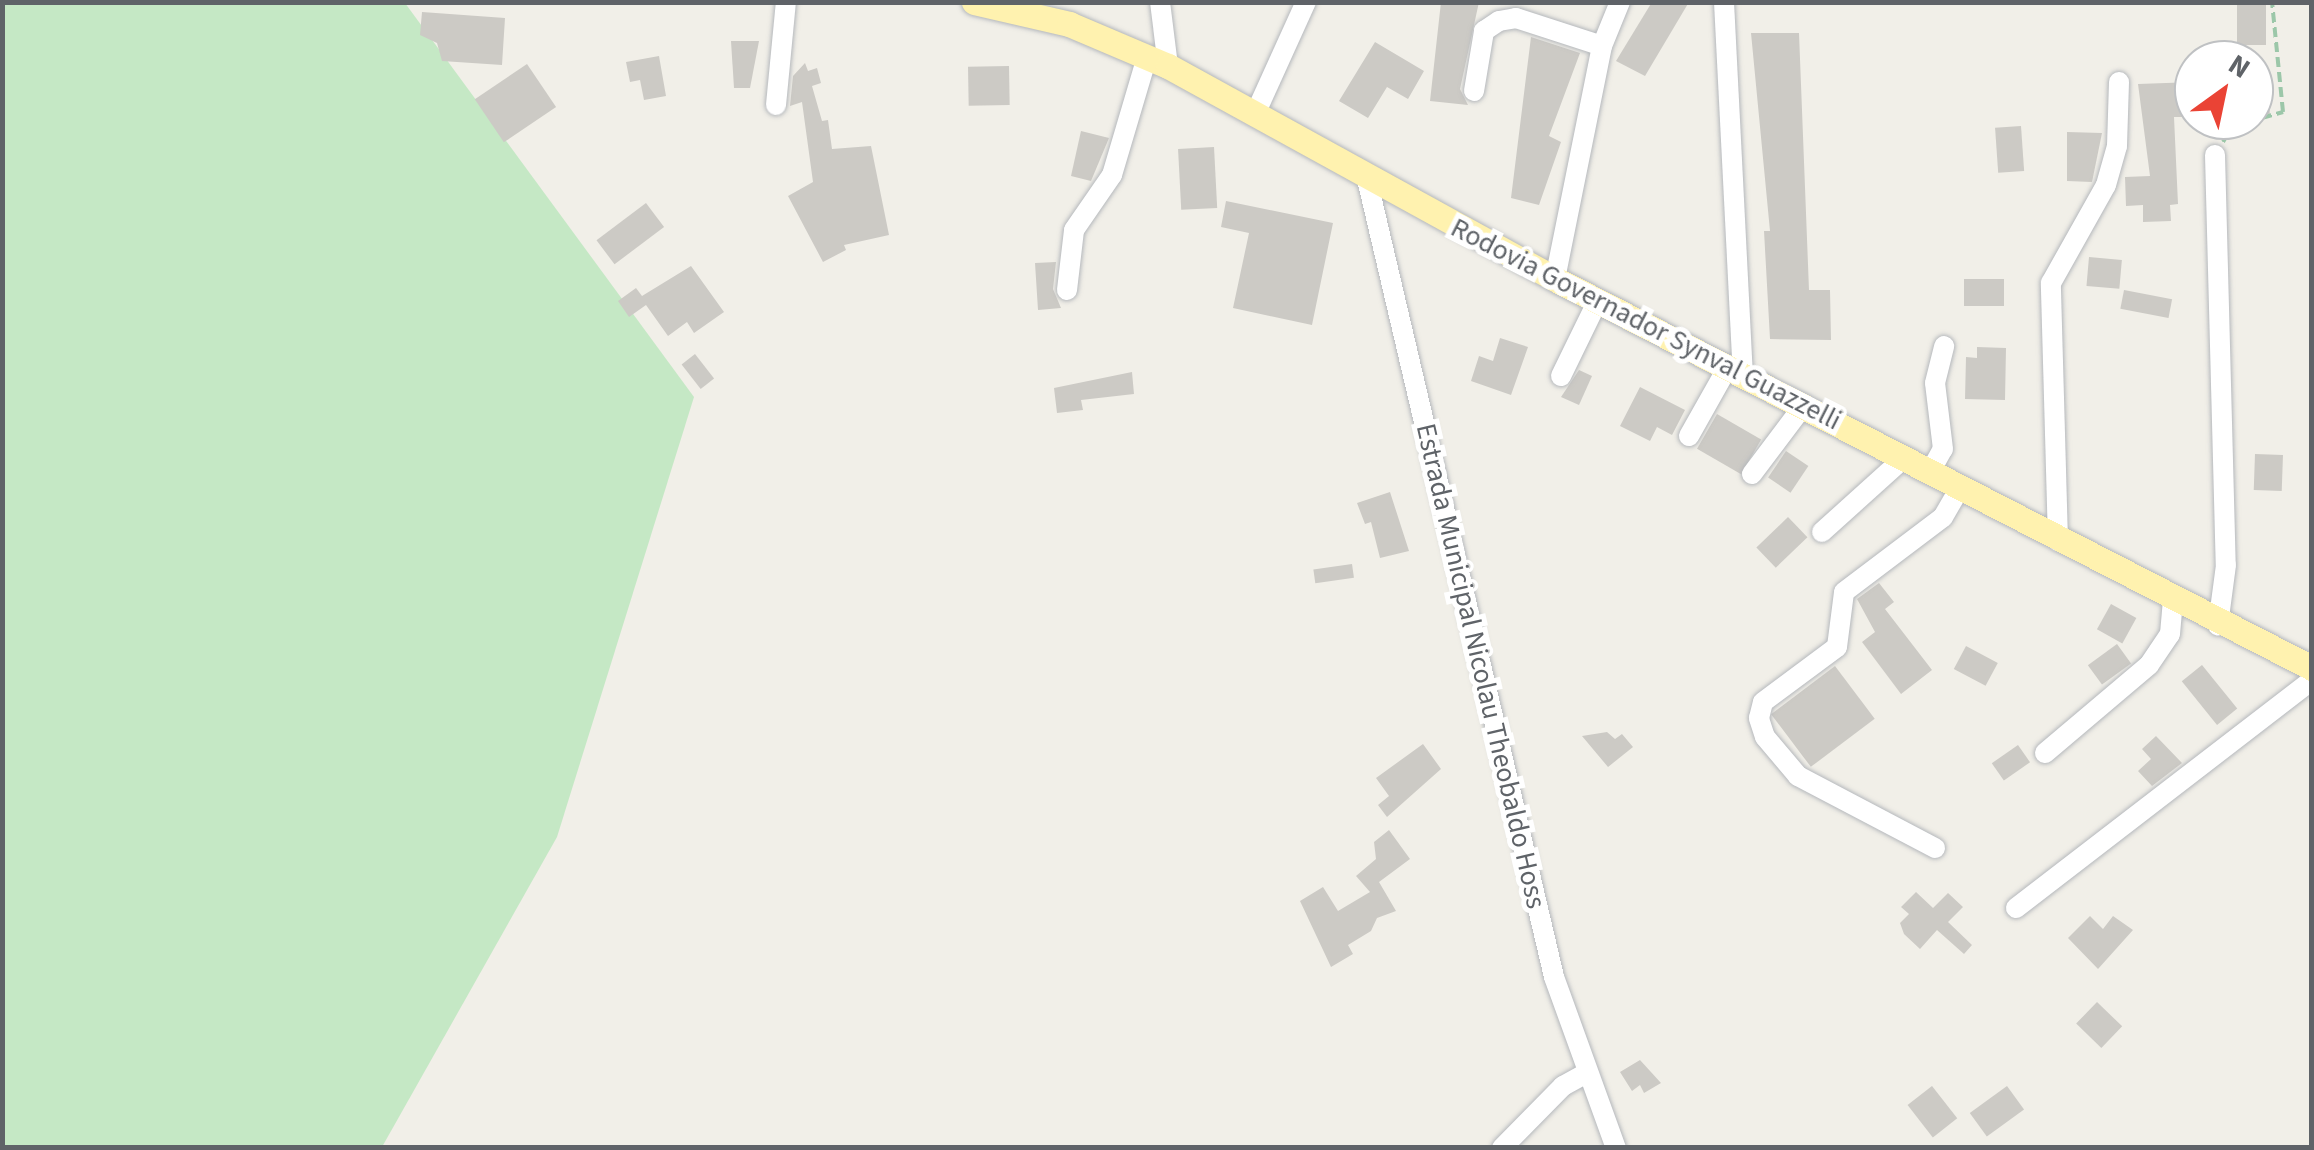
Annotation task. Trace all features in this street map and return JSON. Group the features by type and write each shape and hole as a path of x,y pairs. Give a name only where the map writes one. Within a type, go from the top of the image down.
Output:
{"main road":[{"name":"Rodovia Governador Synval Guazzelli","path":"974,2 1069,24 1157,61 1554,279 1736,369 2218,625 2312,668"}],"street":[{"path":"776,105 786,2"},
{"path":"1068,290 1074,230 1112,175 1157,61 1160,2"},
{"path":"1256,112 1306,2"},
{"path":"1554,279 1602,46 1620,2"},
{"path":"1689,436 1736,369 1724,2"},
{"path":"1474,92 1484,31 1499,21 1516,18 1602,46"},
{"path":"2058,540 2051,282 2106,185 2117,146 2120,82"},
{"path":"2215,155 2226,566 2218,625"},
{"name":"Estrada Municipal Nicolau Theobaldo Hoss","path":"1367,178 1536,905 1586,1073 1616,1148"},
{"path":"1561,376 1598,300"},
{"path":"1930,472 1943,449 1935,383 1944,346"},
{"path":"1752,474 1804,405"},
{"path":"1822,532 1904,458"},
{"path":"1935,848 1798,776 1765,737 1759,718 1763,702 1837,648 1844,592 1942,518 1960,488"},
{"path":"2045,753 2149,664 2170,634 2173,601"},
{"path":"2016,908 2312,680"},
{"path":"1502,1148 1564,1086 1586,1073"}],"path":[{"path":"2215,155 2232,126 2283,112 2272,2"}],"green space":[{"path":"3,3 405,3 694,397 557,837 382,1147 3,1147"}],"building":[{"path":"1441,2 1479,2 1460,89 1468,105 1430,101"},
{"path":"1652,2 1689,2 1645,76 1616,61"},
{"path":"2237,2 2266,2 2266,40 2237,40"},
{"path":"422,12 505,18 502,65 442,61 437,43 420,35"},
{"path":"1751,33 1799,33 1809,290 1830,290 1831,340 1770,339 1764,231 1770,231"},
{"path":"1531,37 1580,53 1549,136 1561,142 1539,205 1511,198"},
{"path":"731,41 759,41 750,88 734,88"},
{"path":"1375,42 1424,71 1408,99 1387,87 1368,118 1339,101"},
{"path":"659,56 666,96 644,100 640,80 630,82 626,62"},
{"path":"805,63 808,71 817,68 821,83 812,86 822,121 828,120 832,149 871,146 889,235 844,245 846,250 823,262 788,196 813,182 802,102 790,106 793,76"},
{"path":"527,64 556,107 504,142 475,99"},
{"path":"1009,66 1010,105 969,106 968,67"},
{"path":"2174,83 2178,204 2170,205 2171,221 2143,222 2143,205 2126,206 2125,177 2150,176 2138,84"},
{"path":"2021,126 2024,171 1998,173 1995,128"},
{"path":"1081,131 1109,138 1091,181 1071,176"},
{"path":"2067,132 2102,133 2092,182 2067,181"},
{"path":"1214,147 1217,208 1181,210 1178,149"},
{"path":"1226,201 1333,223 1312,325 1233,308 1249,233 1221,227"},
{"path":"646,203 664,227 615,264 596,240"},
{"path":"2089,257 2122,260 2119,289 2086,286"},
{"path":"1056,262 1053,289 1061,308 1038,310 1035,263"},
{"path":"691,266 724,312 694,333 687,322 668,336 646,305 629,317 618,301 636,288 642,296"},
{"path":"1964,279 2004,279 2004,306 1964,306"},
{"path":"2124,290 2172,299 2168,318 2120,309"},
{"path":"1500,338 1528,347 1511,395 1471,381 1479,356 1493,361"},
{"path":"1977,347 2006,348 2005,400 1965,399 1966,357 1977,358"},
{"path":"695,354 714,378 701,389 682,364"},
{"path":"1579,370 1592,376 1579,405 1561,397"},
{"path":"1132,372 1134,394 1081,400 1083,410 1057,413 1054,388"},
{"path":"1640,387 1685,410 1672,435 1657,427 1650,441 1620,426"},
{"path":"1717,414 1761,440 1741,474 1697,449"},
{"path":"1786,451 1808,466 1790,493 1768,478"},
{"path":"2255,454 2283,455 2282,491 2254,490"},
{"path":"1390,492 1409,551 1380,558 1371,522 1365,524 1357,503"},
{"path":"1788,517 1807,537 1776,568 1756,548"},
{"path":"1352,564 1354,578 1315,583 1313,569"},
{"path":"1879,583 1894,602 1885,609 1932,670 1901,694 1862,642 1875,632 1857,599"},
{"path":"2111,604 2136,618 2122,643 2097,629"},
{"path":"2117,644 2131,663 2102,685 2088,665"},
{"path":"1966,646 1998,663 1986,686 1954,669"},
{"path":"2202,665 2237,709 2217,725 2182,681"},
{"path":"1835,666 1875,719 1811,767 1771,714"},
{"path":"1607,732 1615,739 1622,734 1633,747 1608,767 1582,736"},
{"path":"2156,736 2182,763 2152,786 2138,771 2151,759 2142,749"},
{"path":"1423,744 1441,769 1387,817 1378,805 1389,796 1376,778"},
{"path":"2018,745 2030,762 2004,781 1992,763"},
{"path":"1389,830 1410,859 1379,882 1396,911 1377,918 1371,931 1348,945 1353,954 1331,967 1300,901 1323,887 1338,911 1370,892 1356,876 1376,859 1374,842"},
{"path":"1916,892 1933,908 1948,893 1963,907 1948,922 1972,945 1964,954 1937,930 1920,949 1904,934 1900,923 1909,914 1901,907"},
{"path":"2090,916 2103,929 2113,916 2133,930 2098,969 2068,938"},
{"path":"2097,1002 2122,1026 2101,1048 2076,1024"},
{"path":"1640,1060 1661,1083 1644,1093 1640,1085 1632,1091 1620,1072"},
{"path":"1932,1086 1957,1118 1933,1137 1908,1105"},
{"path":"2007,1086 2024,1109 1987,1136 1970,1113"}]}
